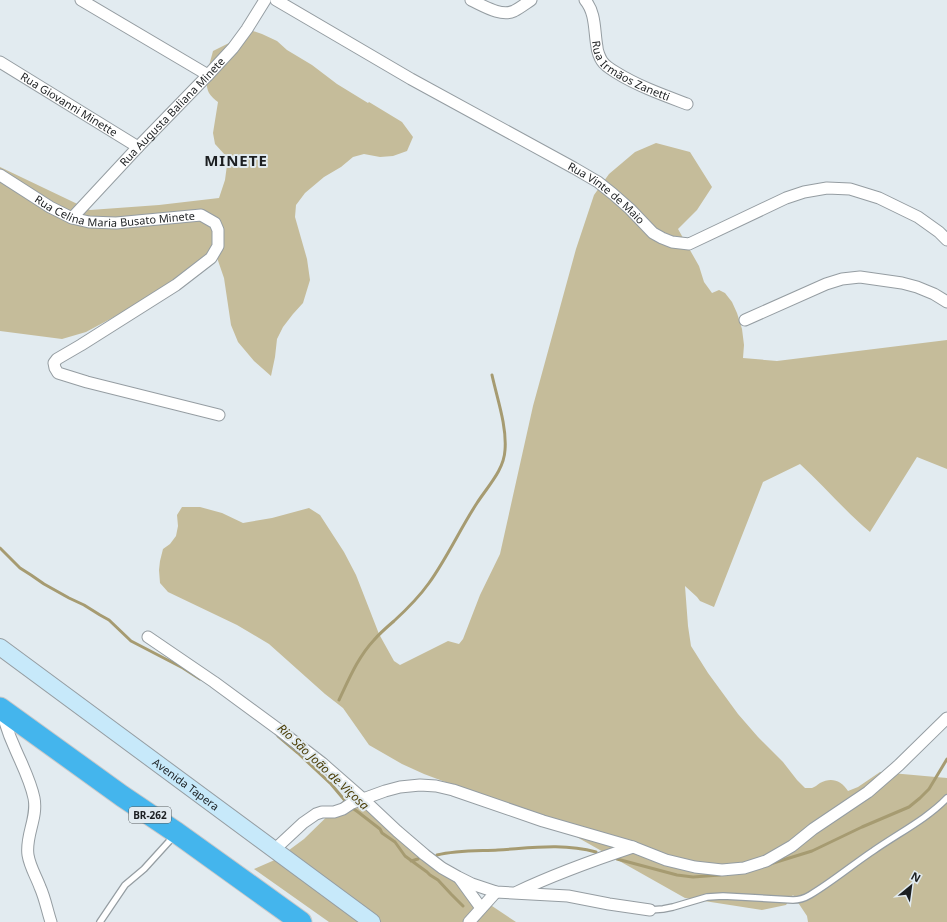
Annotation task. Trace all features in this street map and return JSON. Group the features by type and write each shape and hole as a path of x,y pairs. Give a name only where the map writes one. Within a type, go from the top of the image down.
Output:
{"highway":[{"name":"BR-262","path":"0,708 117,792 177,832 301,922"}],"street":[{"path":"81,0 208,75"},
{"name":"Rua Augusta Baliana Minete","path":"72,218 233,48 265,0"},
{"name":"Rua Vinte de Maio","path":"276,0 411,78 592,179 613,194 630,209 653,233 672,242 689,244 786,198 804,192 827,188 850,189 879,198 918,217 939,232 947,240"},
{"path":"472,0 492,10 506,13 514,11 530,0"},
{"name":"Rua Irmãos Zanetti","path":"585,0 588,3 593,15 597,48 602,61 611,70 629,80 686,104"},
{"name":"Rua Giovanni Minette","path":"0,62 138,147"},
{"name":"Rua Celina Maria Busato Minete","path":"0,175 50,207 72,218 89,222 116,222 201,215 214,223 218,230 218,246 211,258 176,285 81,345 57,358 54,363 58,373 87,382 219,414"},
{"path":"745,320 826,284 842,279 860,277 902,283 917,287 934,294 947,302"},
{"path":"148,637 251,708 364,799 425,855 442,868 458,877 472,884 496,892 568,896 650,910"},
{"name":"Avenida Tapera","path":"0,647 372,922"},
{"path":"0,708 14,746 26,772 34,799 33,821 28,843 28,854 30,865 44,896 50,922"},
{"path":"274,850 312,816 322,812 334,812 384,791 420,784 436,786 467,794 543,821 633,847 666,860 695,868 722,870 744,868 766,861 792,846 813,829 868,792 899,765 947,718"},
{"path":"515,893 533,884 594,860 633,847"},
{"path":"458,877 482,908"},
{"path":"469,922 496,892"}],"lane":[{"path":"650,910 673,907 707,897 724,896 786,900 801,899 809,896 932,812 947,798"},
{"path":"100,922 125,885 144,869 177,832"}],"shaded area":[{"path":"253,31 277,41 287,50 312,65 337,84 402,122 413,137 407,151 393,156 380,157 364,154 353,157 341,167 324,177 305,193 296,205 295,217 307,259 310,280 303,303 283,327 277,339 271,376 254,361 238,342 231,325 224,278 214,249 135,309 125,311 86,332 62,339 0,331 0,167 90,210 159,205 219,198 225,180 227,165 225,155 215,144 213,133 218,102 207,89 208,72 213,51"},
{"path":"656,143 690,152 712,187 697,210 678,229 699,266 704,282 712,293 719,290 725,293 732,302 742,329 744,345 743,358 777,361 947,340 947,469 917,457 870,532 800,464 763,482 714,607 700,601 685,586 691,646 708,673 738,714 805,788 812,788 824,781 832,780 842,784 848,791 858,787 880,772 947,778 947,922 808,922 807,916 793,895 786,905 762,910 685,898 575,836 424,774 402,764 369,745 343,708 269,644 237,625 168,592 160,583 159,570 163,549 170,544 176,536 178,526 177,515 182,507 200,507 222,513 243,523 272,518 309,508 320,515 344,552 356,575 379,634 394,661 400,665 448,641 459,644 463,639 480,595 500,554 533,406 576,249 594,195 609,174 635,152"},
{"path":"358,797 431,856 436,871 465,888 516,922 329,922 254,869 277,859 304,839 346,798"}],"waterway":[{"path":"339,700 354,668 368,647 381,632 399,617 429,583 442,564 477,503 499,471 504,457 505,431 492,375"},
{"name":"Rio São João de Viçosa","path":"0,548 20,568 44,584 109,620 131,641 183,668 200,679"},
{"name":"Rio São João de Viçosa","path":"278,736 331,784 347,803"},
{"path":"770,864 812,851 862,827 909,807 929,789 947,759"},
{"name":"Rio São João de Viçosa","path":"351,807 395,842 405,856 438,880 463,906"},
{"path":"437,855 460,851 547,847 584,849 596,852"},
{"name":"Rio São João de Viçosa","path":"411,861 418,859"},
{"path":"617,859 677,875 693,877 720,875"}],"district":[{"name":"MINETE","path":"236,161"}]}
